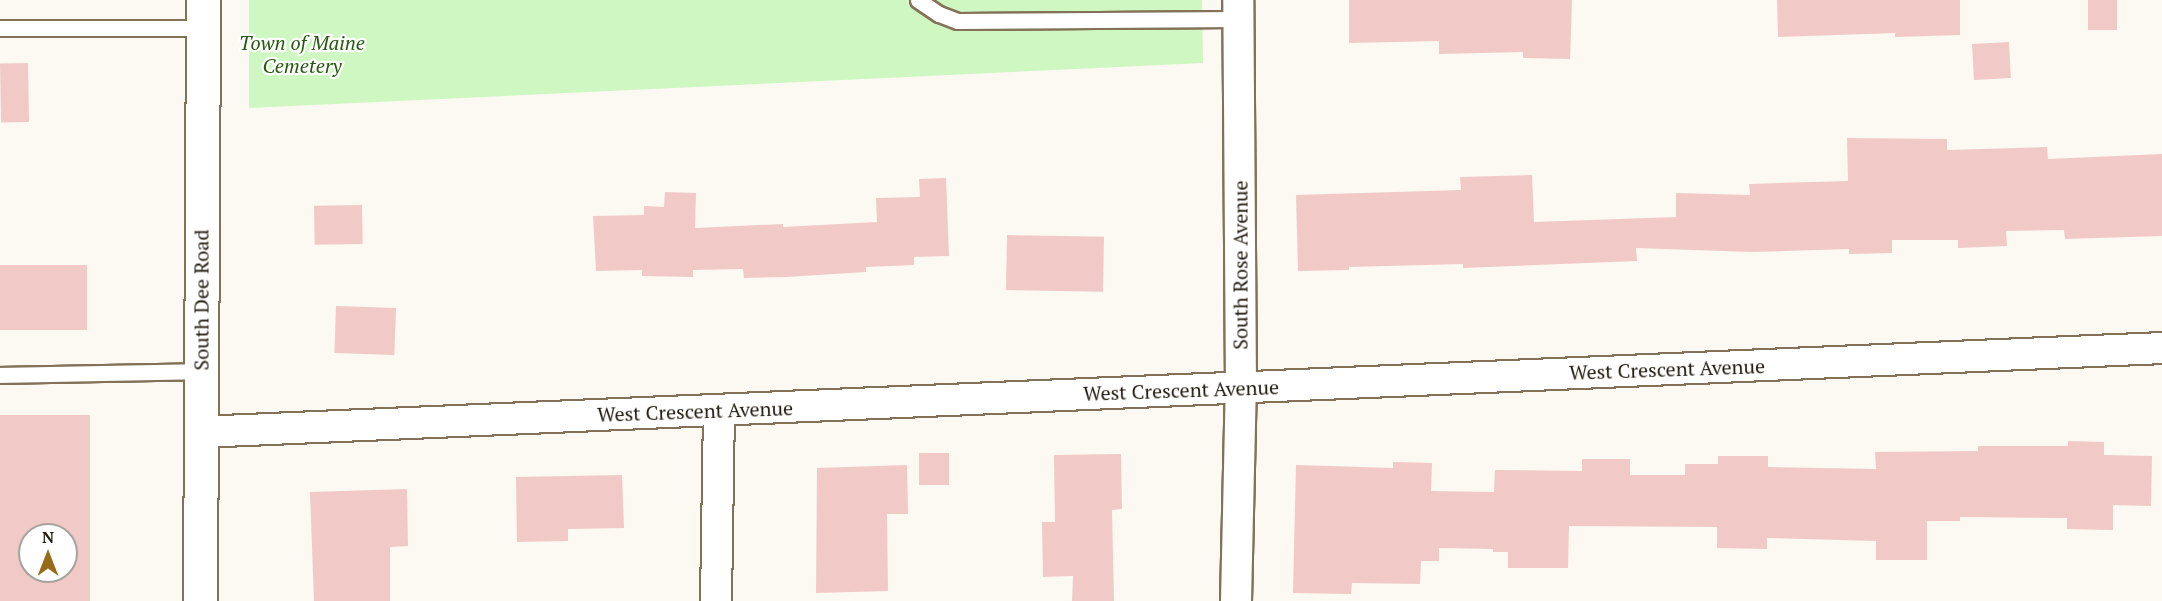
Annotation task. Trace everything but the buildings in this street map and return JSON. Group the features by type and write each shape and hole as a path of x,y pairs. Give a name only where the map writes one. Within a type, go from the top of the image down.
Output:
{"main road":[{"name":"South Dee Road","path":"200,601 203,14"}],"street":[{"name":"South Rose Avenue","path":"1236,601 1241,387 1238,9"},
{"name":"West Crescent Avenue","path":"200,432 2162,348"},
{"path":"716,601 719,410"}],"lane":[{"path":"918,0 939,14 957,21 1238,9"},
{"path":"0,28 203,14"},
{"path":"0,375 201,371"}],"green space":[{"name":"Town of Maine Cemetery","path":"249,0 1202,0 1203,63 249,108"}]}
